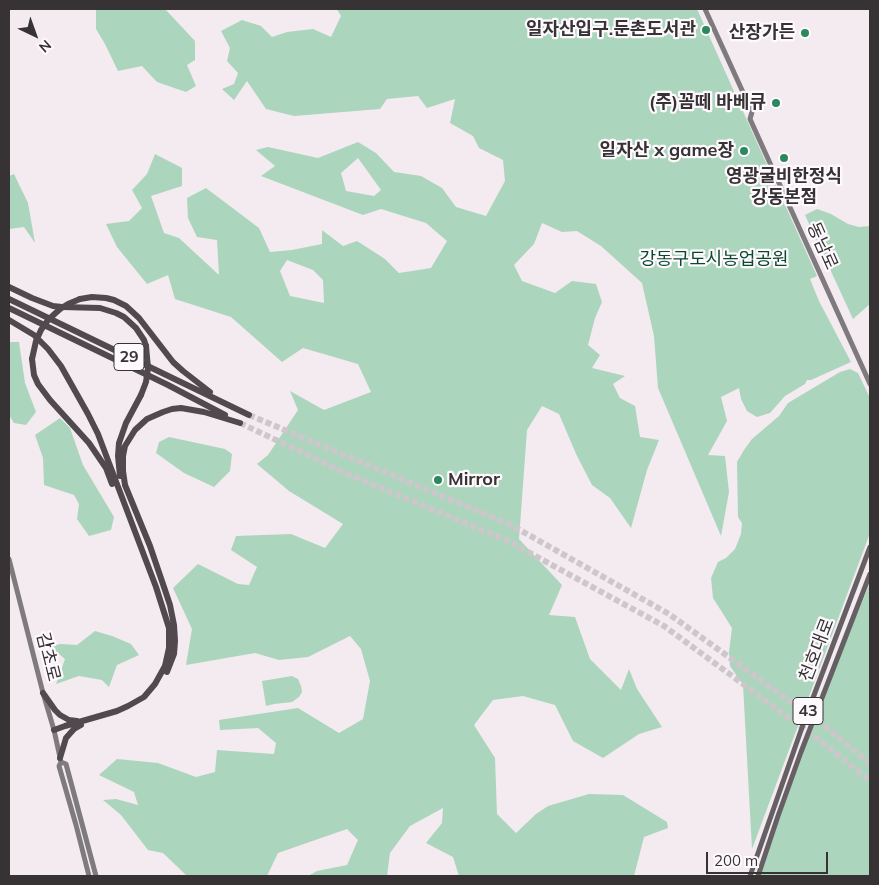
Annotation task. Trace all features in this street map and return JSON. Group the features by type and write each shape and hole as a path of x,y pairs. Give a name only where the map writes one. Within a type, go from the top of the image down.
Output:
{"highway":[{"path":"9,287 53,306 100,308 116,313 124,317 136,328 146,346 148,368 146,382 119,443 119,473 128,504 174,625 174,654 165,676 157,687 141,702 125,711 54,730"},
{"path":"161,603 145,570 106,468 89,443 38,384 34,375 32,359 36,341 48,320 68,304 92,297 114,300 126,306 139,318 173,362 221,401"},
{"name":"29","path":"9,299 249,415"},
{"name":"29","path":"9,308 168,385 240,423 190,409 172,409 147,419 135,430 125,446 123,456 125,485 150,546 170,605 174,625"},
{"path":"9,320 34,335 48,349 61,366 88,414 98,434 161,603 168,628 169,648 165,666 156,684 144,697 128,706 81,723 66,738 61,760"},
{"path":"43,693 54,710 63,718 81,723"}],"main road":[{"name":"동남로","path":"705,9 752,112 750,119 870,384"},
{"name":"천호대로","path":"750,876 805,718 870,548"},
{"name":"감초로","path":"9,559 54,730 61,760 59,766 95,873"},
{"name":"천호대로","path":"758,876 801,752 870,574"},
{"name":"감초로","path":"79,824 89,876"}],"green space":[{"path":"96,9 165,9 195,41 195,60 187,65 196,86 186,92 157,82 142,66 118,71 96,29"},
{"name":"강동구도시농업공원","path":"337,9 697,9 817,276 810,279 819,301 851,362 811,380 807,380 805,384 785,396 770,413 757,417 747,411 741,399 739,388 721,397 727,421 708,455 725,456 729,492 721,536 658,388 654,336 642,283 601,246 577,231 562,232 542,223 534,244 514,265 522,281 555,293 572,281 596,284 602,302 595,318 588,345 600,355 592,368 625,376 613,384 620,398 635,406 640,437 659,440 647,470 631,528 610,498 592,485 559,414 542,406 527,430 519,539 562,585 549,615 575,617 590,659 621,690 629,669 637,689 662,727 639,734 603,758 573,741 555,705 523,696 493,700 474,725 495,758 497,814 516,833 536,814 548,806 589,794 623,795 667,822 668,828 644,837 634,876 459,876 453,857 426,843 442,823 443,808 410,826 390,853 387,876 308,876 317,871 347,865 358,840 347,829 278,853 267,876 187,876 163,853 148,850 121,815 103,800 116,799 138,805 134,792 99,775 117,759 158,763 196,777 215,772 217,750 274,754 276,743 258,728 220,730 219,720 298,708 339,733 363,719 370,681 361,649 350,636 308,657 279,660 255,653 186,665 192,629 173,588 198,564 238,584 249,585 257,567 231,550 236,536 291,534 325,548 343,524 289,491 257,464 268,455 298,410 290,391 324,410 371,392 358,364 303,348 282,362 231,317 175,299 168,275 147,284 117,247 106,224 129,221 142,208 132,190 147,174 155,154 182,168 182,186 151,196 164,233 179,238 219,275 217,240 197,237 188,218 187,198 206,188 259,228 270,252 322,244 322,230 343,246 357,241 385,259 399,273 431,268 447,241 426,223 381,209 363,215 261,176 275,166 256,150 268,147 318,158 358,142 376,153 394,172 421,176 442,188 456,207 486,216 505,181 503,160 479,148 473,136 450,123 455,99 427,108 418,96 387,99 380,109 294,116 266,109 247,81 234,100 222,89 234,84 238,73 227,61 230,48 221,31 242,20 261,26 272,37 287,32 313,29 331,37 341,16","holes":["358,158 381,190 374,196 346,191 341,173","287,260 313,270 323,280 324,303 290,296 280,271"]},
{"path":"14,174 28,203 35,243 24,227 9,229 9,176"},
{"path":"817,209 831,214 848,224 859,227 870,226 870,304 853,319 805,215"},
{"path":"9,342 19,342 25,383 36,412 26,425 14,423 9,415"},
{"path":"850,369 858,373 870,398 870,533 752,849 743,685 730,666 729,652 732,628 713,598 711,578 718,562 726,558 735,549 741,534 742,523 738,517 737,462 744,450 752,439 779,416 788,403 840,372"},
{"path":"60,418 70,428 83,465 114,517 111,530 89,536 77,519 79,504 74,495 44,485 43,458 35,435"},
{"path":"169,437 225,449 232,454 230,471 214,487 184,473 156,453 159,442"},
{"path":"870,583 870,876 756,876 812,722"},
{"path":"95,631 131,644 139,655 117,665 109,687 102,680 79,676 56,684 65,659 49,646 61,644 77,645"},
{"path":"292,676 298,679 301,686 302,692 299,697 292,702 266,706 262,681"}],"tunnel":[{"path":"249,415 511,525 669,614 826,727 870,764"},
{"path":"240,423 350,475 506,540 664,626 818,739 870,781"}],"place":[{"name":"일자산입구.둔촌도서관","path":"706,30"},
{"name":"산장가든","path":"805,33"},
{"name":"(주)꼼떼 바베큐","path":"776,103"},
{"name":"일자산 x game장","path":"744,151"},
{"name":"영광굴비한정식 강동본점","path":"784,158"},
{"name":"Mirror","path":"438,480"}]}
